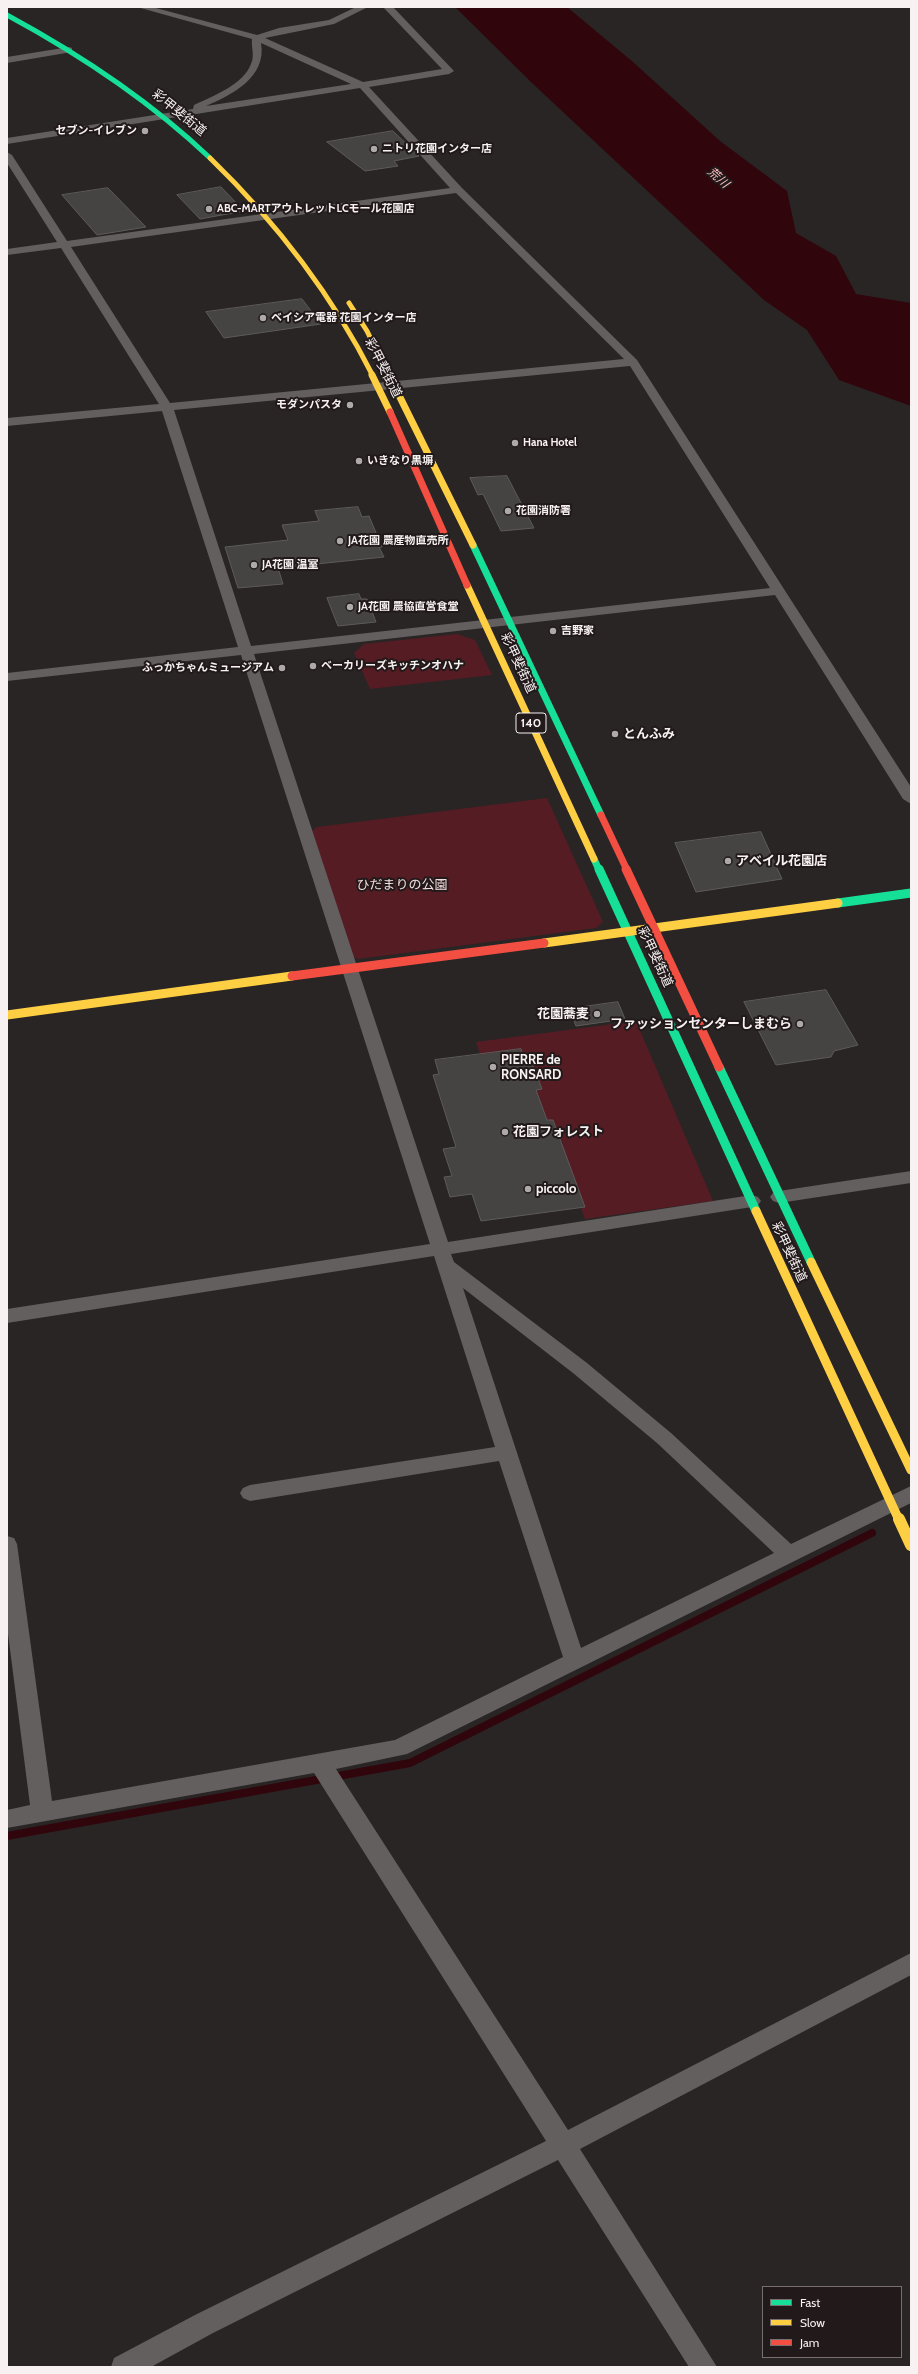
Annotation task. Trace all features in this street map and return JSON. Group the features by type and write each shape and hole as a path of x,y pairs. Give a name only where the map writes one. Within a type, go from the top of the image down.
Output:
{"main road":[{"path":"8,7 109,65 130,79"},
{"name":"彩甲斐街道","path":"7,15 69,50 166,117 206,151 268,216 308,266 350,332 379,387 485,623 911,1545"},
{"name":"彩甲斐街道","path":"166,106 188,124"},
{"path":"272,202 291,224"},
{"name":"彩甲斐街道","path":"343,294 367,331 511,620 779,1197 911,1470"},
{"path":"7,1015 654,929 911,893"}],"street":[{"path":"142,7 257,38 362,85 458,190 632,362 911,800"},
{"path":"257,38 279,30 331,22 363,7"},
{"path":"7,142 449,71 388,7"},
{"path":"178,115 227,91 245,80 253,69 259,50 256,41 257,38"},
{"path":"7,60 69,50"},
{"path":"7,155 167,407 349,970 445,1257 575,1662"},
{"path":"7,252 458,190"},
{"path":"7,422 632,362"},
{"path":"7,677 245,649 777,591"},
{"path":"779,1197 911,1177"},
{"path":"7,1316 445,1257 752,1201"},
{"path":"445,1257 658,1433 789,1555"},
{"path":"250,1493 507,1452"},
{"path":"7,1819 399,1748 911,1494"},
{"path":"7,1544 42,1813"},
{"path":"320,1763 704,2367"},
{"path":"124,2367 211,2321 564,2145 911,1963"}],"green space":[{"path":"457,634 475,640 492,675 370,689 354,653 364,644"},
{"name":"ひだまりの公園","path":"547,798 603,922 596,928 358,959 352,956 312,831 317,827"},
{"path":"636,1021 713,1201 585,1219 557,1145 563,1144 553,1120 547,1120 536,1090 542,1089 530,1058 524,1059 521,1049 480,1054 476,1042"}],"water":[{"name":"荒川","path":"455,7 567,7 633,62 720,141 787,191 796,233 836,256 856,294 911,303 911,406 839,380 807,330 764,300 532,83"}],"building":[{"name":"ニトリ花園インター店","path":"393,131 419,156 394,161 398,166 365,171 327,142"},
{"path":"221,187 244,211 200,219 177,195"},
{"path":"108,188 146,227 97,235 62,195"},
{"name":"ベイシア電器 花園インター店","path":"302,299 321,324 224,338 206,312"},
{"name":"花園消防署","path":"507,476 534,528 501,531 483,494 478,495 470,478"},
{"name":"JA花園 農産物直売所","path":"358,507 362,517 369,516 382,547 379,547 384,557 278,568 283,584 238,588 225,547 288,540 282,525 319,521 315,511"},
{"name":"JA花園 農協直営食堂","path":"359,594 361,599 367,599 376,622 338,626 327,598"},
{"name":"アベイル花園店","path":"761,832 782,879 696,892 675,843"},
{"name":"ファッションセンターしまむら","path":"826,990 858,1045 834,1051 831,1057 776,1065 744,1002"},
{"name":"花園蕎麦","path":"618,1002 625,1019 576,1026 569,1009"},
{"name":"花園フォレスト","path":"521,1049 524,1059 530,1058 542,1089 536,1090 547,1120 553,1120 585,1207 481,1221 472,1194 450,1197 444,1177 452,1176 443,1149 456,1147 433,1075 439,1074 435,1060"}],"waterway":[{"path":"7,1836 410,1763 872,1533"}],"traffic: fast":[{"path":"7,15 88,62 114,79 164,116 210,158"},
{"path":"473,545 601,815"},
{"path":"594,859 756,1211"},
{"path":"838,903 911,893"},
{"path":"719,1067 811,1262"}],"traffic: slow":[{"path":"210,158 269,219 310,269 350,332 390,412"},
{"path":"349,303 367,331 473,545"},
{"path":"467,585 594,859"},
{"path":"544,943 838,903"},
{"path":"7,1015 292,976"},
{"path":"756,1211 911,1545"},
{"path":"811,1262 911,1470"}],"traffic: jam":[{"path":"390,412 467,585"},
{"path":"601,815 719,1067"},
{"path":"292,976 544,943"}],"place":[{"name":"セブン-イレブン","path":"145,131"},
{"name":"ニトリ花園インター店","path":"374,149"},
{"name":"ABC-MARTアウトレットLCモール花園店","path":"209,209"},
{"name":"ベイシア電器 花園インター店","path":"263,318"},
{"name":"モダンパスタ","path":"350,405"},
{"name":"Hana Hotel","path":"515,443"},
{"name":"いきなり黒塀","path":"359,461"},
{"name":"花園消防署","path":"508,511"},
{"name":"JA花園 農産物直売所","path":"340,541"},
{"name":"JA花園 温室","path":"254,565"},
{"name":"JA花園 農協直営食堂","path":"350,607"},
{"name":"吉野家","path":"553,631"},
{"name":"ベーカリーズキッチンオハナ","path":"313,666"},
{"name":"ふっかちゃんミュージアム","path":"282,668"},
{"name":"とんふみ","path":"615,734"},
{"name":"アベイル花園店","path":"728,861"},
{"name":"花園蕎麦","path":"597,1014"},
{"name":"ファッションセンターしまむら","path":"800,1024"},
{"name":"PIERRE de RONSARD","path":"493,1067"},
{"name":"花園フォレスト","path":"505,1132"},
{"name":"piccolo","path":"528,1189"}]}
